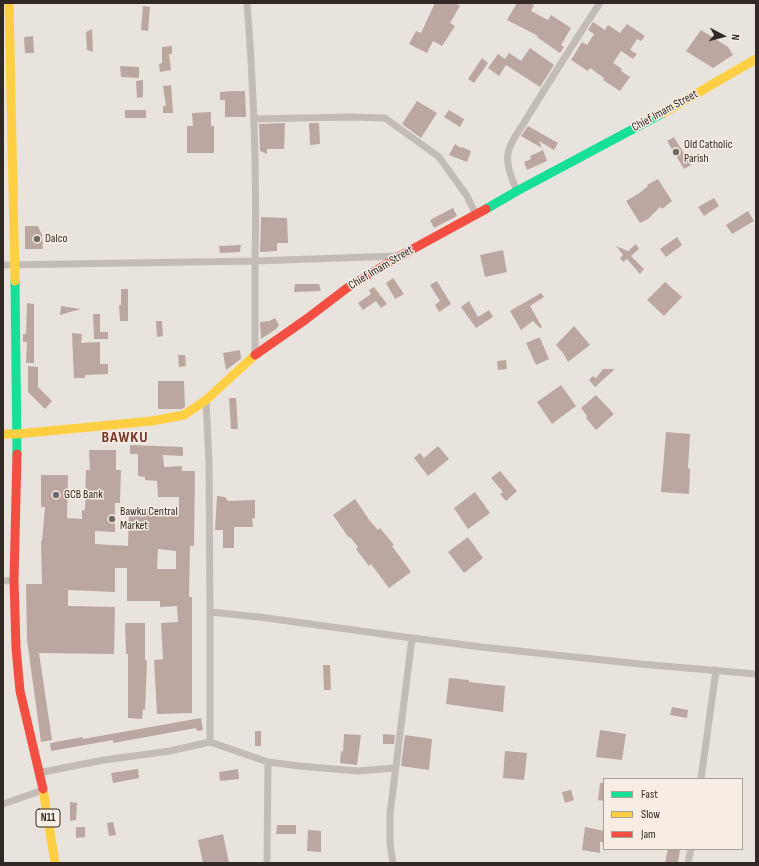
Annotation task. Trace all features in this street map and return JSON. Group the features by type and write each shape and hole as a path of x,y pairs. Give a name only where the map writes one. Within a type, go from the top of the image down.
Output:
{"main road":[{"name":"N11","path":"9,3 7,76 15,265 16,434 14,580 16,648 20,691 38,774 43,790 55,863"},
{"name":"Chief Imam Street","path":"3,434 156,421 184,415 206,400 255,355 347,288 400,256 476,215 516,191 674,107 756,59"}],"street":[{"path":"247,3 256,154 255,355"},
{"path":"516,191 507,164 508,152 514,137 564,60 580,31 600,3"},
{"path":"254,119 350,117 385,118 439,157 467,196 476,215"},
{"path":"3,265 255,261 400,256"},
{"path":"206,400 209,463 210,742"},
{"path":"3,581 14,580"},
{"path":"210,612 259,617 412,638 640,664 756,674"},
{"path":"393,863 390,844 390,814 412,638"},
{"path":"701,778 716,670"},
{"path":"38,774 104,760 170,751 210,742 268,762 358,771 395,768"},
{"path":"267,863 268,762"},
{"path":"3,804 43,790"},
{"path":"688,863 691,850"}],"building":[{"path":"435,3 455,3 460,6 450,23 455,26 442,46 433,41 427,53 409,44 416,31 421,33"},
{"path":"517,3 530,3 534,5 531,11 548,20 551,15 571,28 561,45 564,47 560,53 537,37 538,36 507,20"},
{"path":"143,6 150,7 148,31 141,30"},
{"path":"593,22 605,30 608,25 620,33 627,24 645,36 641,41 637,39 630,50 637,54 633,59 621,51 613,63 630,77 620,91 603,80 604,78 590,68 588,71 571,60 582,42 587,45 594,34 588,30"},
{"path":"92,29 93,52 87,50 86,32"},
{"path":"701,30 728,47 733,55 713,68 686,51"},
{"path":"33,36 34,53 25,53 24,37"},
{"path":"172,46 172,54 169,54 171,70 160,72 159,64 162,63 162,47"},
{"path":"530,48 554,65 540,87 506,65 499,76 488,68 498,54 505,59 509,53 521,61"},
{"path":"482,58 488,63 474,83 468,79"},
{"path":"120,66 139,67 139,78 121,77"},
{"path":"143,80 143,97 137,98 136,81"},
{"path":"171,85 173,113 163,113 163,106 166,106 163,86"},
{"path":"245,91 246,117 225,117 225,100 220,100 220,92"},
{"path":"417,101 437,113 421,138 402,124"},
{"path":"125,110 146,110 146,118 125,118"},
{"path":"449,110 464,119 460,127 444,117"},
{"path":"211,112 211,126 214,126 214,153 187,153 187,126 193,126 192,113"},
{"path":"285,123 284,149 267,149 267,154 260,151 259,124"},
{"path":"309,123 319,123 320,144 310,145"},
{"path":"528,126 558,143 554,150 539,141 542,148 521,136"},
{"path":"674,137 691,165 684,169 667,141"},
{"path":"455,144 461,148 462,147 471,151 467,162 449,155"},
{"path":"543,150 547,161 527,170 524,162 531,159 530,156"},
{"path":"658,179 672,201 662,209 660,207 648,219 640,223 626,201 638,194 648,186 647,185"},
{"path":"714,198 719,206 704,216 698,207"},
{"path":"453,208 457,216 434,228 430,220"},
{"path":"748,211 754,221 732,234 726,225"},
{"path":"261,217 287,218 288,243 277,243 277,251 260,252"},
{"path":"25,226 38,226 42,235 43,249 25,249"},
{"path":"677,237 682,245 666,257 660,249"},
{"path":"636,244 639,249 631,256 644,269 640,274 627,259 623,262 620,258 623,255 616,246 628,251"},
{"path":"241,245 240,252 220,253 219,246"},
{"path":"503,250 507,272 485,277 480,255"},
{"path":"393,278 404,294 395,299 386,283"},
{"path":"437,281 451,304 439,312 435,305 440,301 430,285"},
{"path":"665,282 682,297 664,316 647,300"},
{"path":"295,284 319,284 321,291 294,292"},
{"path":"374,287 387,304 381,308 376,301 363,310 358,303 371,294 369,290"},
{"path":"121,289 128,289 128,321 120,321 119,305 121,305"},
{"path":"541,293 544,297 530,306 542,327 540,328 533,321 521,330 510,311"},
{"path":"469,301 478,317 489,310 493,317 476,328 461,307"},
{"path":"27,303 34,304 34,363 26,363 27,342 23,342 23,334 26,334"},
{"path":"61,306 81,309 60,315"},
{"path":"93,314 100,314 100,332 108,332 108,339 94,339"},
{"path":"275,318 279,325 276,329 261,339 260,322 269,321"},
{"path":"156,321 162,321 163,336 157,337"},
{"path":"574,326 590,345 568,362 556,345"},
{"path":"72,333 82,334 81,343 100,342 100,364 108,364 108,374 85,375 85,378 74,378"},
{"path":"540,338 549,359 536,365 526,343"},
{"path":"240,350 241,359 226,370 223,353"},
{"path":"178,355 185,355 186,366 179,367"},
{"path":"506,360 507,369 498,370 497,361"},
{"path":"28,366 38,367 38,387 52,401 45,409 28,392"},
{"path":"603,369 615,369 595,387 589,380 593,376 596,378"},
{"path":"158,381 184,381 185,407 182,409 158,409"},
{"path":"561,385 576,406 552,424 537,402"},
{"path":"596,395 614,414 596,430 586,418 587,416 581,408"},
{"path":"229,398 236,398 238,429 231,429"},
{"path":"666,432 690,434 688,468 690,469 689,494 661,492"},
{"path":"130,445 183,447 183,456 163,455 164,467 182,466 182,471 195,471 194,546 190,546 189,597 192,597 192,713 157,714 154,660 163,659 161,623 178,622 177,606 160,607 160,601 127,601 127,568 115,568 115,592 68,590 68,606 115,607 114,654 39,653 52,740 41,742 27,640 26,584 42,584 41,541 45,507 41,507 41,475 68,475 67,518 82,519 82,510 85,510 86,470 90,470 89,450 116,450 116,470 121,470 120,503 115,503 115,532 95,531 95,544 128,546 129,508 179,511 179,497 158,497 157,481 145,480 145,477 138,476 138,454 130,454","holes":["158,549 176,551 176,569 157,569"]},
{"path":"438,446 449,459 428,476 414,458 420,453 424,458"},
{"path":"500,471 517,491 506,501 500,494 503,492 491,478"},
{"path":"475,492 490,513 468,529 454,508"},
{"path":"217,496 225,497 228,501 255,500 255,518 252,519 253,527 234,527 234,548 223,548 223,530 215,530"},
{"path":"355,499 370,521 378,530 380,528 394,545 392,546 411,572 389,588 371,564 369,566 356,549 358,547 350,537 349,538 333,515"},
{"path":"468,537 483,558 464,573 448,552"},
{"path":"125,623 145,623 145,660 147,661 145,710 143,709 142,719 128,718 128,654 126,654"},
{"path":"323,665 330,665 331,690 324,690"},
{"path":"449,678 505,686 503,712 446,704"},
{"path":"672,707 688,710 687,718 670,715"},
{"path":"201,718 203,730 197,731 196,728 113,743 113,740 51,751 50,743 83,737 83,739"},
{"path":"600,730 626,734 622,760 596,757"},
{"path":"255,731 261,731 261,746 255,746"},
{"path":"344,734 361,735 357,765 340,763 341,751 343,752"},
{"path":"383,734 395,735 394,744 383,744"},
{"path":"405,735 432,739 429,770 401,766"},
{"path":"505,751 527,753 524,780 503,778"},
{"path":"138,769 139,778 113,783 111,773"},
{"path":"238,769 239,779 220,781 219,772"},
{"path":"600,783 603,783 603,801 598,800"},
{"path":"571,790 574,800 565,803 562,792"},
{"path":"70,802 77,803 76,820 70,821"},
{"path":"113,822 116,835 109,836 107,823"},
{"path":"277,825 296,825 296,834 276,834"},
{"path":"76,827 85,827 85,837 76,838"},
{"path":"585,827 603,831 603,842 600,842 600,853 582,850"},
{"path":"308,830 321,831 321,852 307,851"},
{"path":"223,834 229,863 203,863 198,840"},
{"path":"668,850 680,850 678,863 665,863"}],"traffic: fast":[{"path":"486,209 663,113"},
{"path":"15,281 17,454"}],"traffic: slow":[{"path":"9,3 15,281"},
{"path":"663,113 756,59"},
{"path":"3,434 17,434 152,421 184,415 206,400 255,355"},
{"path":"43,789 55,863"}],"traffic: jam":[{"path":"255,355 347,288 400,256 486,209"},
{"path":"17,454 14,580 16,648 20,691 43,789"}],"place":[{"name":"Old Catholic Parish","path":"676,152"},
{"name":"Dalco","path":"37,239"},
{"name":"GCB Bank","path":"56,495"},
{"name":"Bawku Central Market","path":"112,519"}],"district":[{"name":"BAWKU","path":"125,438"}]}
